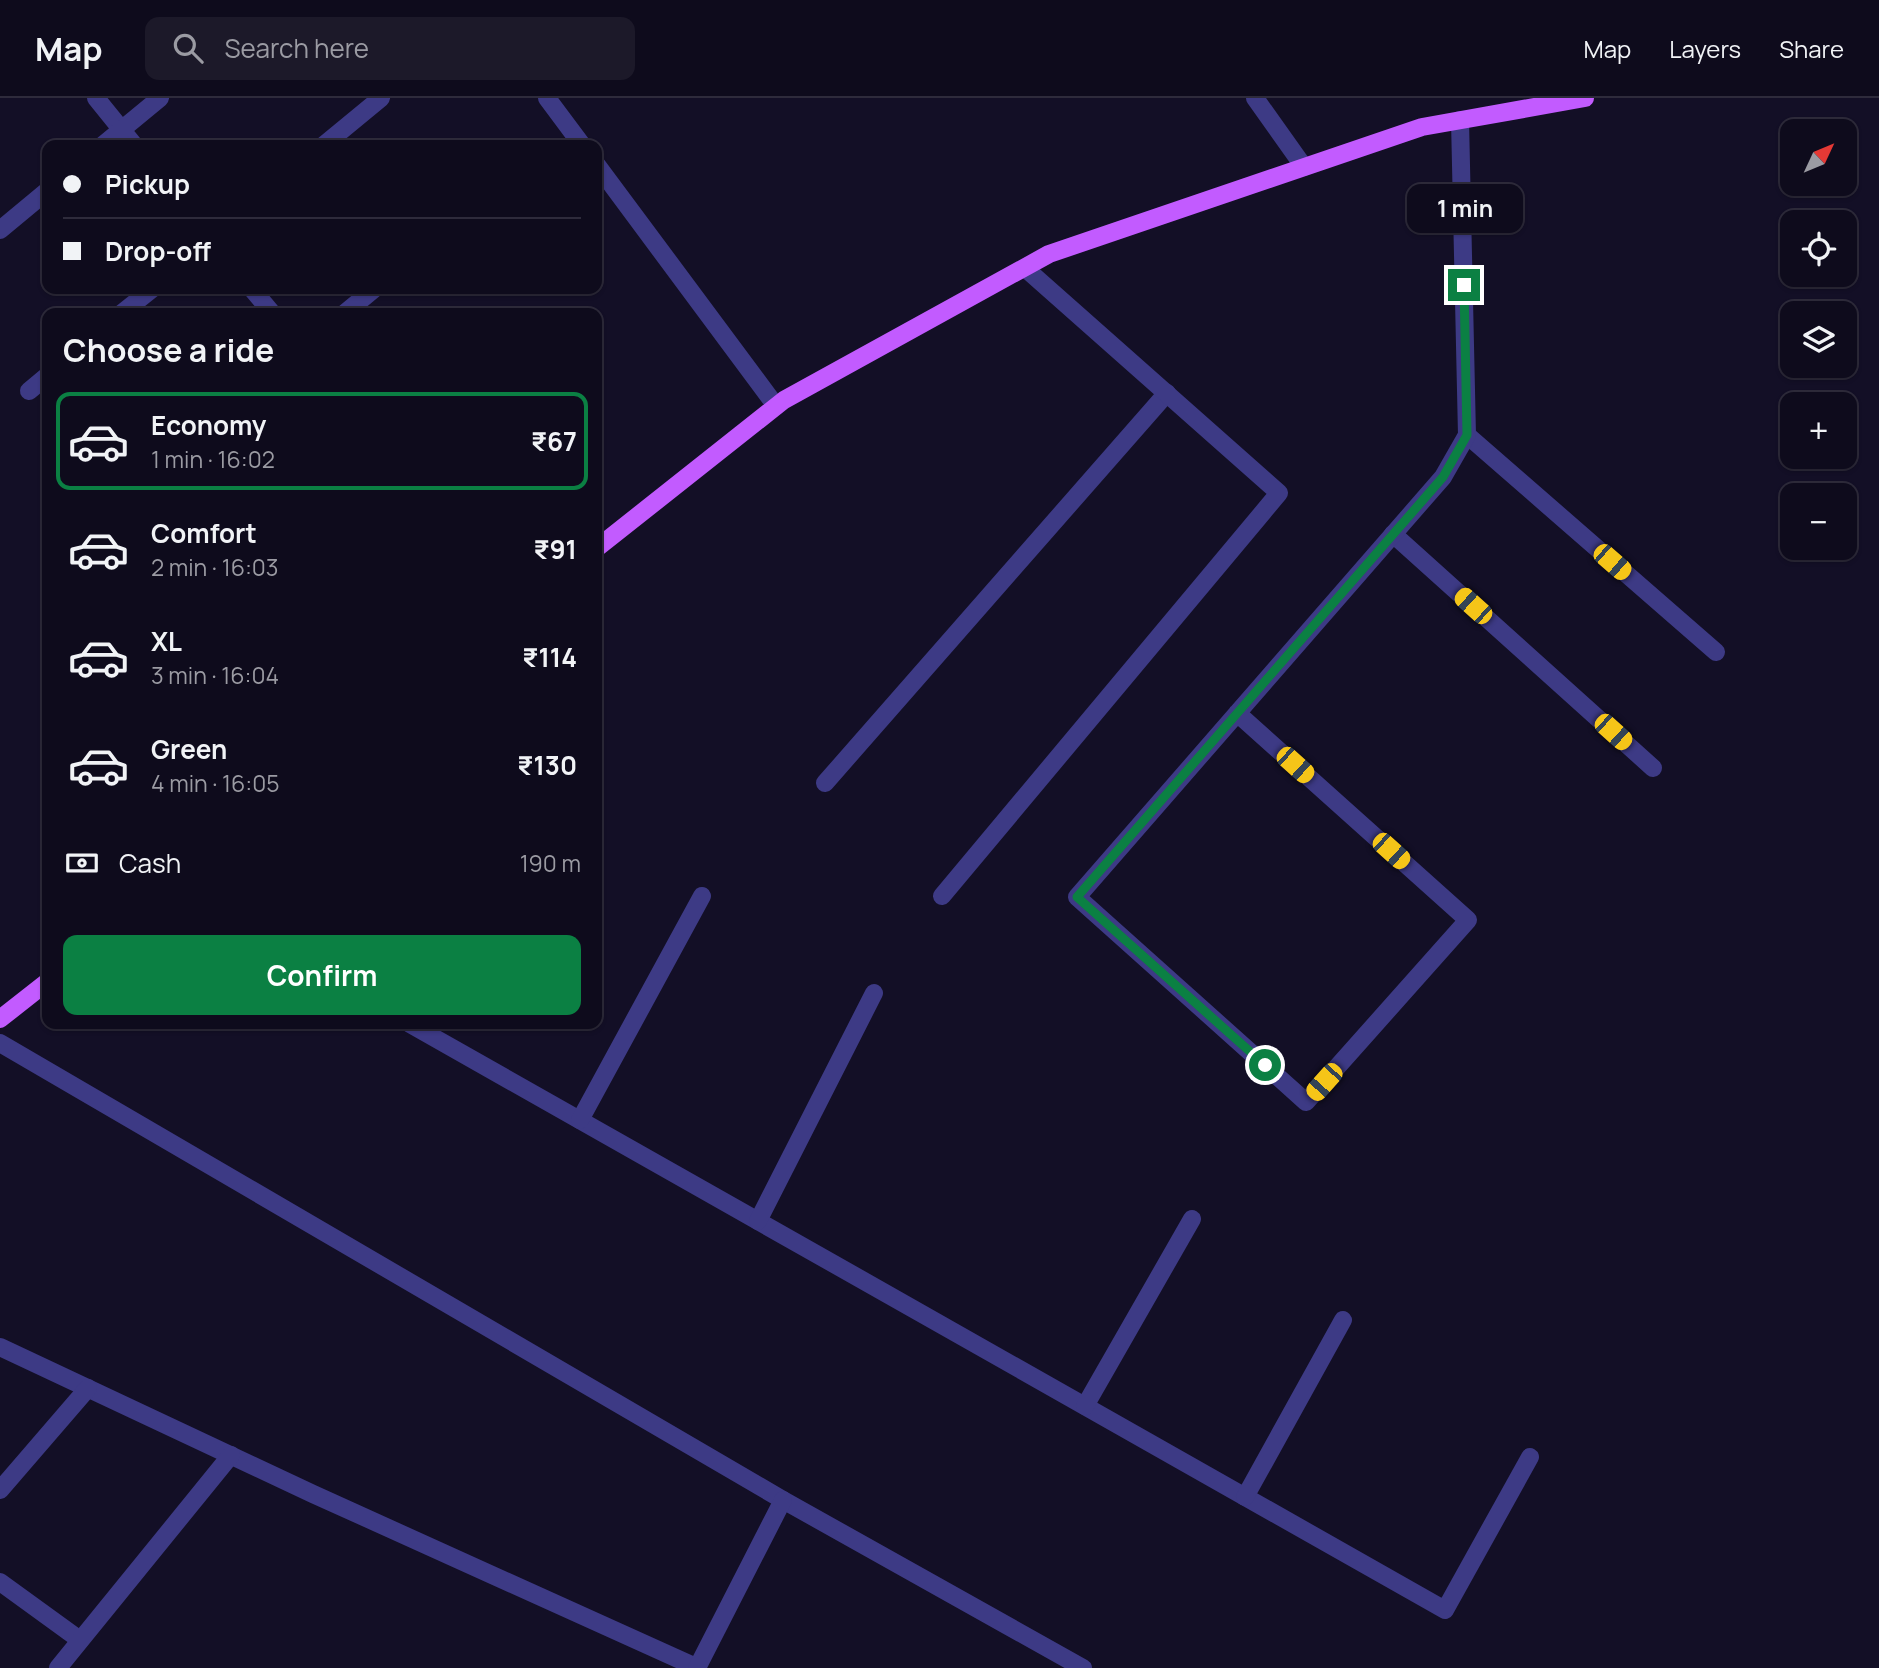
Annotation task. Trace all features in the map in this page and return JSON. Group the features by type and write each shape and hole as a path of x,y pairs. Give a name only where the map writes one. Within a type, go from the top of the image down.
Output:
{"main road":[{"path":"602,544 776,407 1049,254 1422,127 1585,98"},
{"path":"0,1019 42,986"}],"street":[{"path":"96,98 130,140"},
{"path":"109,140 160,98"},
{"path":"330,140 381,98"},
{"path":"547,98 578,140"},
{"path":"1255,98 1304,167"},
{"path":"1237,713 1468,920 1306,1102 1077,897 1237,713 1394,534 1443,477 1467,435 1460,120"},
{"path":"602,172 776,407"},
{"path":"0,230 42,195"},
{"path":"942,896 1279,493 1025,268"},
{"path":"128,308 146,294"},
{"path":"256,294 268,308"},
{"path":"351,308 368,294"},
{"path":"29,391 42,380"},
{"path":"825,783 1167,393"},
{"path":"1467,435 1716,652"},
{"path":"1394,534 1653,768"},
{"path":"580,1120 702,895"},
{"path":"758,1221 874,993"},
{"path":"419,1029 1445,1610 1530,1457"},
{"path":"0,1043 783,1500 1083,1668"},
{"path":"1085,1406 1192,1219"},
{"path":"1245,1497 1343,1320"},
{"path":"0,1347 697,1668 783,1500"},
{"path":"0,1490 88,1388"},
{"path":"58,1668 231,1455"},
{"path":"0,1582 80,1640"}],"route":[{"path":"1265,1065 1077,897 1443,477 1467,435 1464,285"}]}
